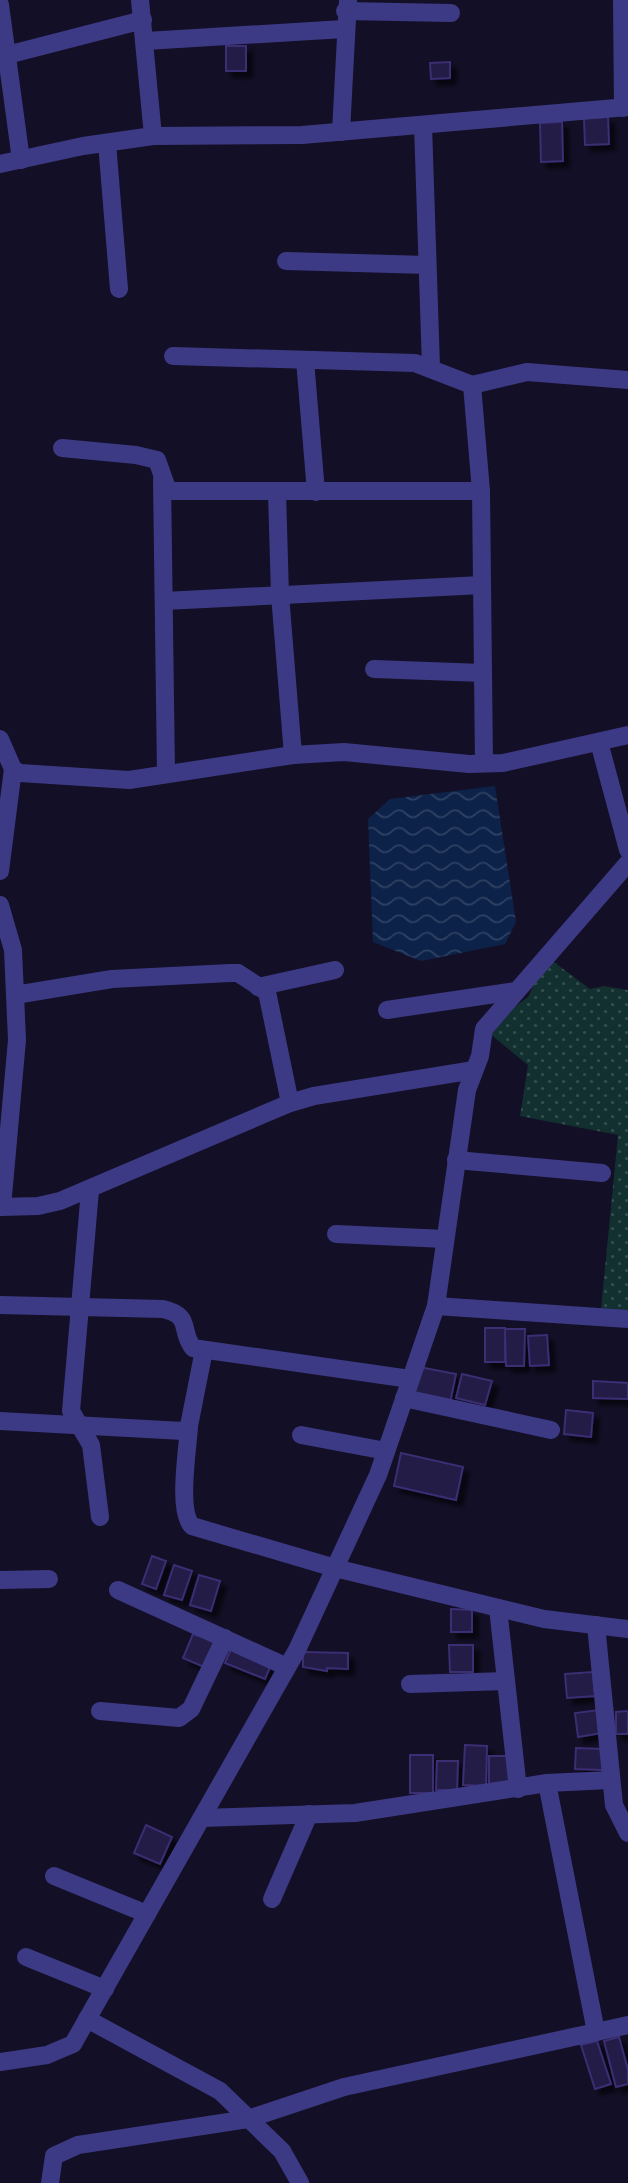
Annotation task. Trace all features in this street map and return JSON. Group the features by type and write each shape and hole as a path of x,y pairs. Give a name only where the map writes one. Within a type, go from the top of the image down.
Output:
{"street":[{"path":"140,0 153,136"},
{"path":"0,164 153,136 237,138 341,132 626,107 622,0"},
{"path":"0,5 22,160"},
{"path":"146,41 346,13 451,13"},
{"path":"341,132 346,13"},
{"path":"7,55 143,20"},
{"path":"423,125 431,367"},
{"path":"107,143 119,289"},
{"path":"286,261 427,265"},
{"path":"173,356 415,363 472,385 527,372 628,380"},
{"path":"306,360 316,492"},
{"path":"472,385 481,491 484,763"},
{"path":"62,449 148,456 157,460 162,481 166,773"},
{"path":"162,481 168,491 481,491"},
{"path":"277,492 281,595 293,755"},
{"path":"164,601 482,585"},
{"path":"374,669 483,673"},
{"path":"13,769 20,774 130,780 293,755 373,753 484,763 539,757 628,735"},
{"path":"0,739 13,769 0,871"},
{"path":"599,742 628,850"},
{"path":"0,2062 47,2055 73,2044 287,1667 335,1568 386,1451 436,1306 467,1090 484,1029 625,872"},
{"path":"0,905 13,950 16,1063 1,1207 38,1206 90,1190 290,1103 340,1090 474,1070"},
{"path":"258,987 335,970"},
{"path":"15,995 112,979 238,973 267,992 290,1103"},
{"path":"387,1010 516,991"},
{"path":"456,1160 603,1173"},
{"path":"90,1190 71,1411 91,1446 100,1517"},
{"path":"335,1234 445,1239"},
{"path":"0,1305 163,1309 177,1312 184,1321 188,1341 193,1348 411,1379"},
{"path":"436,1306 628,1319"},
{"path":"204,1350 189,1426 185,1503 187,1521 192,1526 335,1568 544,1619 628,1629"},
{"path":"404,1398 551,1430"},
{"path":"0,1421 170,1433 183,1432 189,1426"},
{"path":"301,1435 386,1451"},
{"path":"0,1580 49,1578"},
{"path":"118,1590 287,1667"},
{"path":"498,1608 518,1789"},
{"path":"596,1625 610,1780 614,1805 628,1833"},
{"path":"100,1711 179,1718 191,1709 225,1638"},
{"path":"411,1684 506,1681"},
{"path":"202,1818 355,1813 547,1783 610,1780"},
{"path":"547,1783 596,2032"},
{"path":"272,1899 309,1814"},
{"path":"54,1876 147,1914"},
{"path":"26,1958 105,1989"},
{"path":"87,2019 220,2091 282,2151 300,2183"},
{"path":"50,2183 54,2156 62,2150 78,2145 248,2119 344,2087 628,2025"}],"green space":[{"path":"547,957 590,989 604,986 628,990 628,1311 601,1309 618,1135 520,1116 528,1065 484,1029 528,997"}],"water":[{"path":"495,786 516,922 505,944 421,961 373,942 368,819 390,799"}],"building":[{"path":"226,46 246,46 246,71 226,71"},
{"path":"450,62 450,78 431,79 430,63"},
{"path":"608,117 609,144 585,145 584,118"},
{"path":"562,122 563,161 541,162 540,123"},
{"path":"485,1328 505,1328 505,1362 485,1362"},
{"path":"505,1329 525,1329 524,1366 506,1366"},
{"path":"547,1335 549,1365 530,1366 528,1336"},
{"path":"419,1367 456,1374 450,1403 414,1396"},
{"path":"462,1374 492,1381 485,1405 456,1398"},
{"path":"593,1381 628,1383 628,1399 593,1398"},
{"path":"566,1410 593,1413 591,1437 564,1434"},
{"path":"401,1453 463,1467 456,1500 394,1486"},
{"path":"152,1556 166,1561 156,1589 142,1584"},
{"path":"174,1565 192,1571 182,1600 164,1595"},
{"path":"199,1575 220,1581 211,1611 190,1605"},
{"path":"451,1609 472,1610 472,1632 451,1632"},
{"path":"200,1632 215,1641 204,1667 183,1658 193,1634 198,1636"},
{"path":"449,1645 473,1645 473,1672 450,1672"},
{"path":"231,1649 271,1665 265,1679 225,1663"},
{"path":"303,1652 348,1653 348,1669 327,1668 327,1671 303,1667"},
{"path":"593,1672 595,1696 567,1698 565,1674"},
{"path":"599,1710 602,1733 578,1737 575,1713"},
{"path":"628,1711 628,1734 616,1734 616,1712"},
{"path":"465,1745 487,1746 486,1786 463,1785"},
{"path":"576,1748 604,1749 603,1770 575,1769"},
{"path":"410,1755 433,1755 433,1793 410,1793"},
{"path":"489,1756 511,1756 511,1783 489,1784"},
{"path":"437,1761 458,1761 457,1790 436,1790"},
{"path":"146,1825 172,1837 160,1864 134,1853"},
{"path":"619,2037 628,2070 628,2084 616,2087 604,2041"},
{"path":"597,2041 611,2084 595,2089 581,2045"}]}
